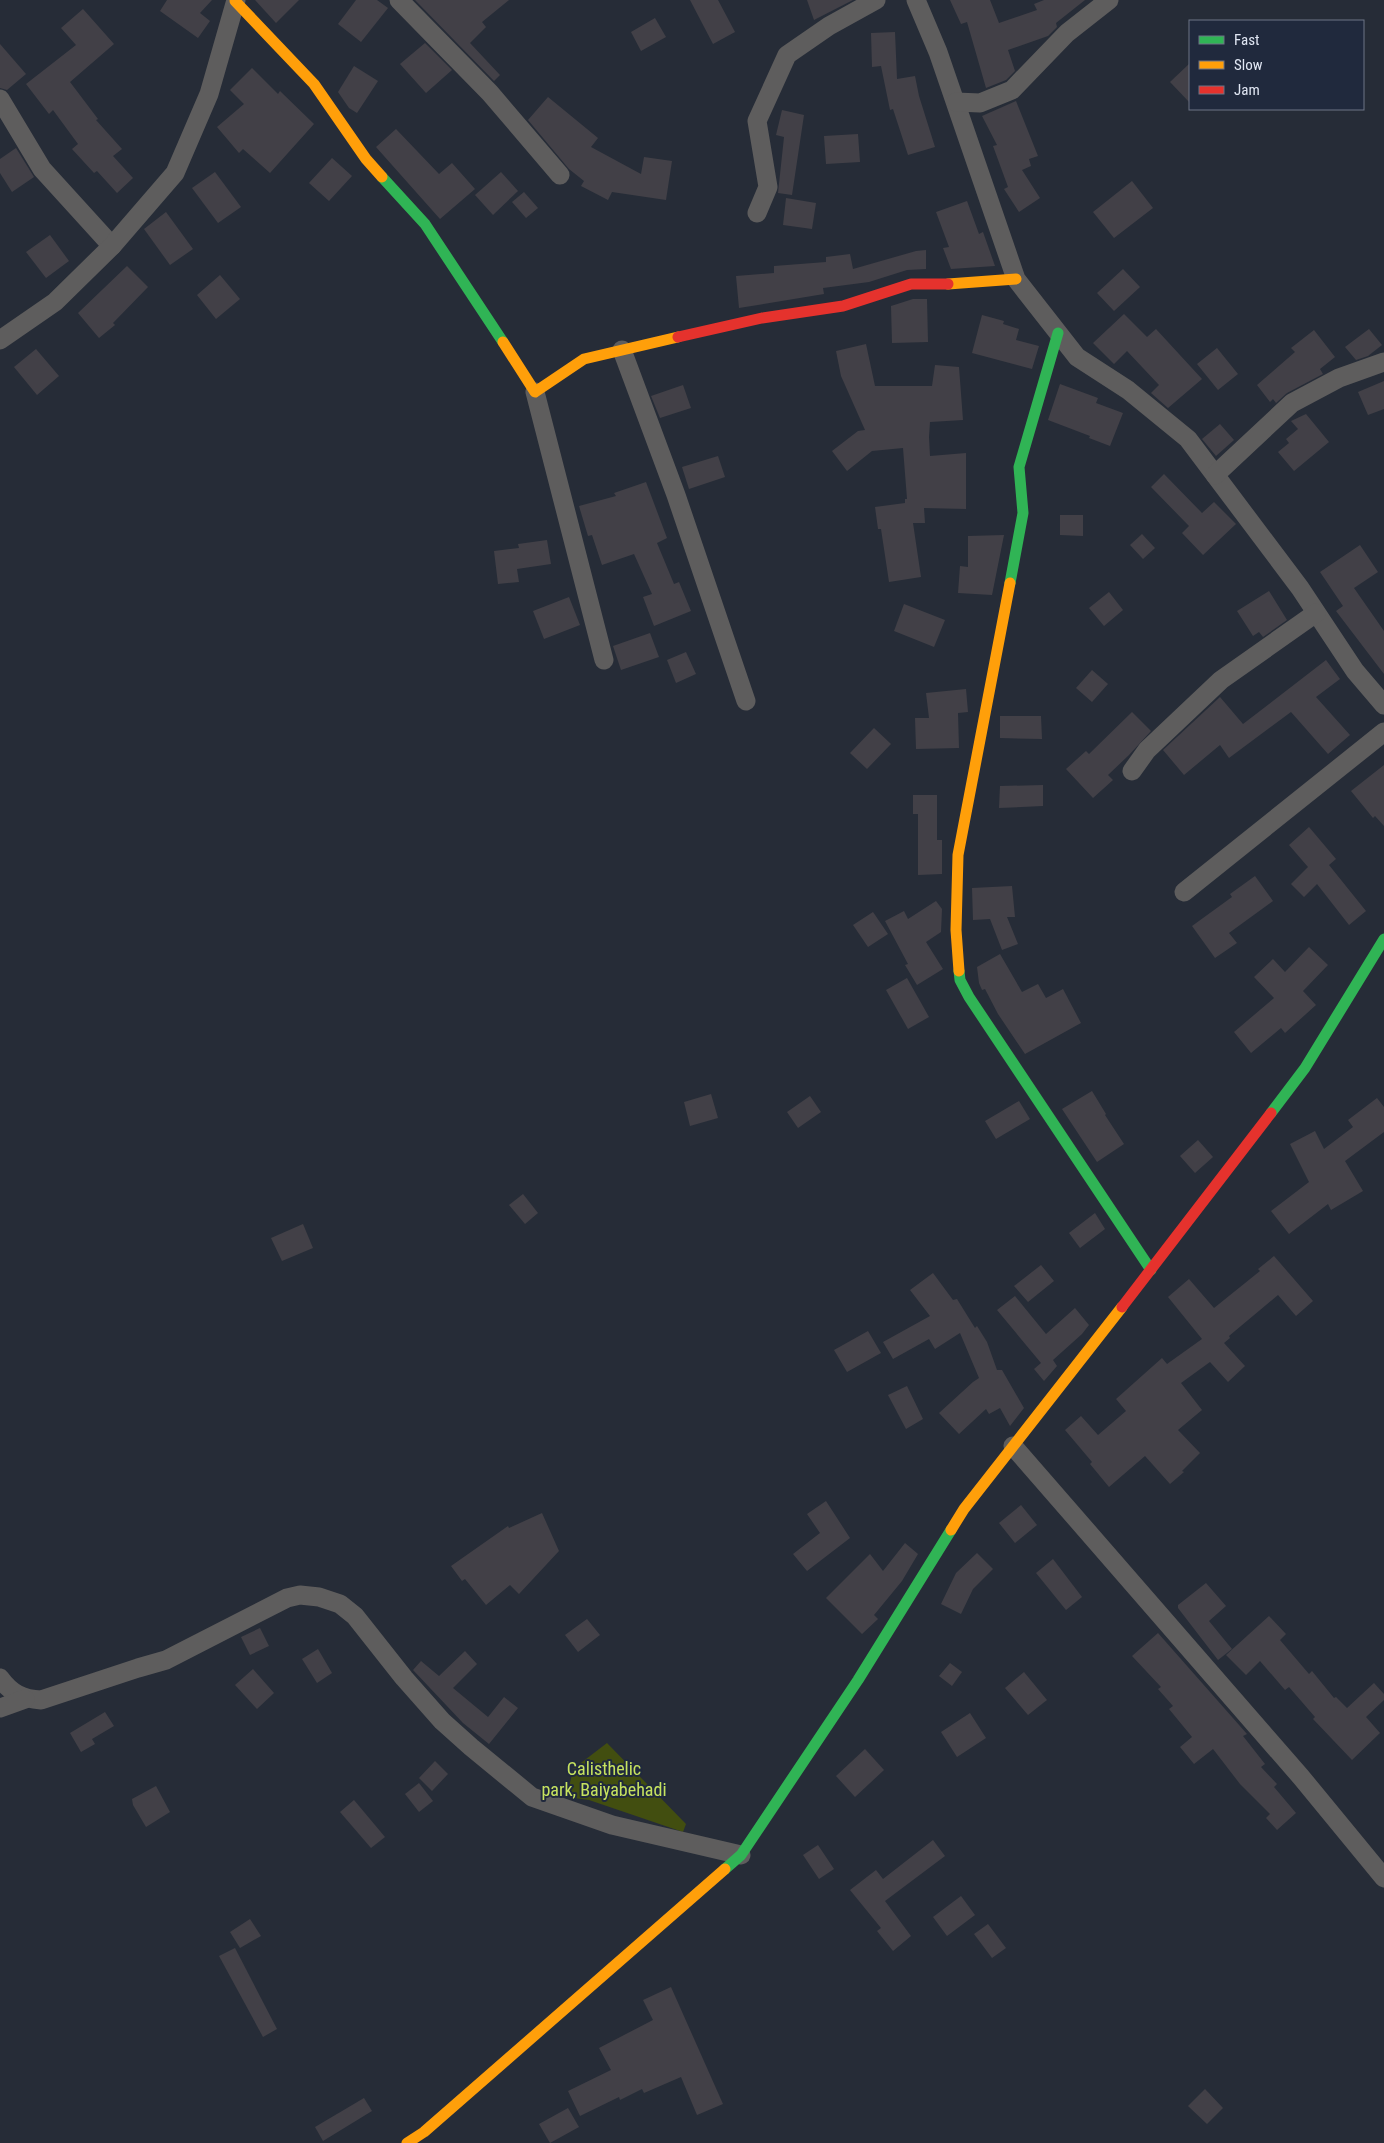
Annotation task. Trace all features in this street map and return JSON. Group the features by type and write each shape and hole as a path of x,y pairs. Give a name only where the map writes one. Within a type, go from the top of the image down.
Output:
{"street":[{"path":"0,340 55,302 112,246 175,174 209,94 236,0"},
{"path":"236,0 314,84 366,159 425,224 535,392 604,660"},
{"path":"400,0 490,93 560,175"},
{"path":"757,213 768,186 757,121 787,55 829,26 876,0"},
{"path":"916,0 956,102 1016,279 1077,357 1128,390 1188,439 1300,588 1355,671 1384,705"},
{"path":"956,102 980,103 1012,90 1067,33 1109,0"},
{"path":"0,99 42,169 112,246"},
{"path":"535,392 584,359 622,350 762,318 843,306 911,284 962,284 1016,279"},
{"path":"1058,333 1019,467 1023,513 958,855 956,930 960,980 975,1006 1152,1270"},
{"path":"622,350 676,495 746,701"},
{"path":"1215,475 1292,403 1339,378 1384,362"},
{"path":"1132,771 1147,750 1221,680 1316,613"},
{"path":"1184,892 1384,732"},
{"path":"407,2143 424,2132 741,1855 858,1680 964,1510 1152,1270 1305,1068 1384,938"},
{"path":"1013,1446 1301,1777 1384,1878"},
{"path":"0,1708 25,1699 41,1700 166,1660 287,1598 300,1596 319,1597 340,1604 355,1616 404,1678 442,1721 470,1747 532,1797 612,1825 741,1855"},
{"path":"0,1678 6,1687 25,1699"}],"green space":[{"name":"Calisthelic park, Baiyabehadi","path":"607,1743 686,1824 683,1832 589,1800 567,1797 573,1769"}],"building":[{"path":"167,0 212,0 200,13 210,21 198,38 160,11"},
{"path":"255,0 299,0 276,23"},
{"path":"356,0 377,0 388,8 361,42 338,24"},
{"path":"415,0 509,0 482,22 486,27 470,43 500,75 494,81"},
{"path":"690,0 718,0 735,32 713,44"},
{"path":"807,0 853,0 814,20"},
{"path":"950,0 990,0 999,23 1037,10 1034,4 1044,0 1085,0 1056,23 1057,27 1048,36 1008,50 1015,71 1006,80 986,88 967,22 961,24"},
{"path":"83,9 114,44 70,82 98,119 96,120 122,149 113,156 133,178 117,193 97,171 94,173 72,149 78,144 53,110 49,114 26,84 76,45 61,28"},
{"path":"655,18 666,37 641,51 631,32"},
{"path":"895,32 897,79 915,76 919,96 935,147 908,155 893,109 890,110 881,66 872,67 871,33"},
{"path":"425,43 452,70 426,93 400,64"},
{"path":"0,44 26,74 7,90 0,88"},
{"path":"1189,64 1189,102 1170,82"},
{"path":"354,66 378,81 357,113 349,108 338,92"},
{"path":"252,68 278,94 280,91 314,124 270,173 243,149 239,153 217,127 244,104 230,90"},
{"path":"548,97 598,138 591,147 641,174 644,157 672,161 666,200 612,192 608,200 581,186 584,181 569,169 528,120"},
{"path":"1016,101 1038,156 1029,159 1031,166 1022,170 1040,198 1019,212 1004,189 1008,187 993,146 997,145 982,116"},
{"path":"782,110 804,115 792,195 778,193 784,137 776,135"},
{"path":"396,129 439,174 452,163 475,189 440,219 376,147"},
{"path":"858,134 860,162 826,164 824,136"},
{"path":"16,148 34,177 12,192 0,173 0,159"},
{"path":"332,158 352,176 329,201 309,183"},
{"path":"215,172 241,207 218,223 192,188"},
{"path":"501,172 518,191 493,215 475,195"},
{"path":"1132,181 1153,208 1114,238 1093,212"},
{"path":"524,192 538,208 526,218 512,202"},
{"path":"786,198 816,203 812,229 783,225"},
{"path":"967,201 979,234 983,232 995,266 951,269 943,248 949,247 936,212"},
{"path":"166,212 193,249 170,265 144,229"},
{"path":"50,235 69,261 46,278 26,252"},
{"path":"926,250 926,269 907,270 869,282 823,288 824,294 739,308 736,276 774,273 774,266 826,262 826,257 850,254 853,269 916,251"},
{"path":"127,266 148,287 113,323 115,325 99,338 78,313"},
{"path":"1123,269 1140,287 1114,311 1097,293"},
{"path":"220,275 240,299 216,319 197,295"},
{"path":"913,299 927,299 928,342 892,343 891,306"},
{"path":"1124,314 1147,337 1156,329 1202,379 1168,408 1151,393 1159,385 1127,351 1114,364 1093,343"},
{"path":"982,315 1004,321 1003,324 1019,329 1016,340 1039,346 1032,369 972,353"},
{"path":"1369,329 1382,345 1368,356 1356,360 1345,347"},
{"path":"1314,330 1335,357 1320,369 1323,374 1287,393 1276,403 1273,399 1270,402 1257,385 1295,352 1291,348"},
{"path":"866,344 875,386 932,386 935,365 959,367 963,420 930,422 929,437 930,456 966,453 966,509 924,508 925,523 913,523 921,577 889,582 881,529 878,529 875,507 905,503 905,499 907,499 903,448 872,451 847,471 832,451 858,431 865,430 841,376 836,351"},
{"path":"1217,348 1238,374 1218,390 1197,364"},
{"path":"36,349 59,376 37,395 14,367"},
{"path":"1384,381 1384,409 1368,415 1358,392"},
{"path":"1060,384 1098,398 1096,403 1123,413 1110,446 1048,420"},
{"path":"683,385 691,408 660,418 651,396"},
{"path":"1306,414 1329,442 1294,471 1278,452 1289,443 1286,439 1298,429 1291,421"},
{"path":"1220,424 1234,440 1216,456 1202,439"},
{"path":"718,456 725,477 689,489 682,467"},
{"path":"1164,474 1202,513 1214,502 1236,524 1203,555 1182,533 1189,526 1151,487"},
{"path":"646,482 667,538 657,543 674,584 679,582 691,611 654,626 643,597 652,594 634,554 602,565 592,535 588,536 579,506 616,496 614,493"},
{"path":"1060,515 1083,515 1083,536 1060,535"},
{"path":"1142,534 1155,548 1143,559 1130,545"},
{"path":"1004,535 992,595 958,593 960,566 968,567 968,536"},
{"path":"547,540 551,564 517,569 519,582 498,584 494,551 519,548 518,544"},
{"path":"1360,545 1378,572 1354,588 1384,631 1384,674 1336,611 1343,606 1320,572"},
{"path":"1269,591 1287,620 1263,637 1259,632 1253,636 1237,611"},
{"path":"1109,592 1123,610 1104,626 1089,608"},
{"path":"569,597 580,625 544,639 533,611"},
{"path":"904,604 945,620 934,647 894,631"},
{"path":"650,633 659,657 621,670 613,646"},
{"path":"686,652 696,674 676,683 667,660"},
{"path":"1326,660 1340,679 1316,697 1350,735 1328,754 1291,712 1229,758 1220,745 1184,775 1163,750 1220,697 1243,724"},
{"path":"1092,670 1108,684 1092,702 1076,688"},
{"path":"966,689 968,712 958,713 959,748 916,749 915,718 929,718 926,693"},
{"path":"1132,712 1151,731 1108,775 1113,780 1093,798 1066,769 1086,751 1089,754"},
{"path":"1000,716 1041,716 1042,739 1000,738"},
{"path":"874,728 891,744 867,769 850,753"},
{"path":"1384,765 1384,826 1375,816 1373,818 1351,791"},
{"path":"1043,785 1043,806 999,808 1000,786"},
{"path":"913,795 937,795 937,840 942,840 942,874 918,875 918,814 913,814"},
{"path":"1309,827 1336,859 1329,865 1366,911 1349,925 1317,884 1304,897 1291,884 1308,867 1289,845"},
{"path":"1255,876 1273,901 1229,933 1237,943 1215,958 1192,926 1232,897 1230,894"},
{"path":"1012,886 1015,917 1007,917 1018,944 1002,950 990,919 973,920 972,888"},
{"path":"936,901 942,909 941,932 926,942 943,969 917,985 905,965 908,964 885,921 904,911 908,919"},
{"path":"873,912 888,934 868,947 853,925"},
{"path":"1309,947 1328,965 1303,991 1316,1005 1285,1033 1281,1028 1251,1053 1234,1032 1274,998 1254,977 1273,959 1285,972"},
{"path":"1000,954 1022,992 1038,984 1046,998 1063,989 1081,1023 1025,1054 998,1014 985,989 982,990 979,983 977,967"},
{"path":"907,978 929,1017 908,1029 886,990"},
{"path":"1092,1091 1124,1144 1097,1162 1062,1109"},
{"path":"711,1094 718,1118 690,1126 684,1102"},
{"path":"810,1096 821,1112 798,1128 787,1112"},
{"path":"1377,1098 1384,1107 1384,1132 1345,1161 1363,1191 1331,1210 1328,1204 1289,1234 1271,1211 1309,1182 1290,1144 1315,1131 1324,1149 1353,1127 1348,1120"},
{"path":"1019,1101 1030,1119 996,1139 985,1121"},
{"path":"1198,1140 1213,1157 1195,1173 1180,1156"},
{"path":"523,1194 538,1213 525,1224 509,1205"},
{"path":"1095,1213 1105,1229 1080,1248 1069,1233"},
{"path":"303,1224 313,1248 282,1261 271,1238"},
{"path":"1274,1256 1313,1301 1296,1316 1278,1295 1229,1336 1230,1338 1224,1343 1245,1366 1228,1382 1210,1362 1181,1383 1202,1410 1178,1430 1200,1453 1182,1471 1184,1472 1170,1484 1145,1456 1109,1487 1090,1464 1092,1462 1065,1430 1081,1416 1098,1435 1126,1411 1116,1399 1162,1358 1167,1364 1202,1339 1168,1297 1189,1279 1214,1308 1260,1271 1258,1269"},
{"path":"1041,1265 1054,1281 1028,1302 1014,1286"},
{"path":"933,1273 953,1300 957,1299 975,1328 977,1326 987,1342 997,1370 1002,1370 1024,1408 1010,1426 1000,1408 989,1414 986,1409 959,1434 939,1413 979,1378 960,1333 935,1349 929,1339 893,1359 883,1342 930,1316 910,1290"},
{"path":"1015,1296 1046,1334 1075,1308 1089,1325 1082,1334 1053,1360 1057,1366 1044,1381 1034,1369 1041,1363 997,1310"},
{"path":"868,1331 881,1353 847,1372 834,1350"},
{"path":"907,1386 923,1419 906,1429 888,1395"},
{"path":"826,1501 850,1538 807,1571 793,1554 820,1533 807,1514"},
{"path":"1021,1505 1037,1525 1015,1543 999,1523"},
{"path":"542,1513 559,1551 519,1594 510,1585 486,1605 465,1579 462,1581 451,1566 508,1526 509,1528"},
{"path":"905,1543 918,1554 902,1581 874,1615 878,1619 862,1634 826,1598 870,1554 883,1571"},
{"path":"977,1553 993,1569 973,1589 961,1614 941,1604 956,1573"},
{"path":"1053,1559 1082,1597 1066,1610 1036,1573"},
{"path":"1206,1583 1226,1606 1209,1621 1232,1649 1218,1660 1178,1608 1178,1605"},
{"path":"1269,1616 1286,1634 1280,1640 1309,1674 1312,1671 1334,1698 1336,1697 1347,1708 1374,1683 1384,1694 1384,1700 1366,1717 1380,1733 1352,1760 1313,1719 1315,1717 1289,1687 1285,1690 1260,1661 1246,1675 1226,1655"},
{"path":"587,1619 600,1635 578,1652 565,1635"},
{"path":"260,1628 269,1646 250,1655 241,1637"},
{"path":"1158,1633 1247,1734 1243,1736 1265,1764 1261,1767 1277,1784 1274,1787 1296,1813 1277,1830 1266,1818 1270,1814 1240,1784 1213,1749 1194,1764 1180,1747 1192,1737 1169,1709 1173,1706 1158,1689 1161,1687 1132,1656"},
{"path":"318,1649 332,1673 317,1683 302,1659"},
{"path":"465,1651 477,1664 453,1688 488,1717 504,1697 518,1708 489,1744 463,1723 413,1670 421,1661 439,1676"},
{"path":"950,1663 962,1672 952,1686 939,1676"},
{"path":"253,1669 274,1693 257,1709 235,1685"},
{"path":"1024,1672 1047,1700 1028,1715 1005,1688"},
{"path":"105,1712 114,1726 92,1739 95,1744 81,1752 70,1733"},
{"path":"970,1713 986,1738 957,1757 941,1732"},
{"path":"865,1749 884,1770 855,1797 836,1776"},
{"path":"435,1761 448,1774 432,1791 419,1778"},
{"path":"419,1783 433,1801 419,1812 405,1794"},
{"path":"156,1786 170,1812 146,1827 133,1805 132,1799"},
{"path":"354,1800 385,1837 371,1848 340,1812"},
{"path":"933,1840 945,1856 885,1901 911,1936 893,1951 877,1931 881,1928 850,1890 876,1870 883,1879"},
{"path":"818,1845 834,1869 819,1879 803,1855"},
{"path":"961,1896 975,1915 947,1936 933,1917"},
{"path":"250,1919 261,1936 240,1948 230,1932"},
{"path":"988,1924 1006,1948 992,1958 974,1934"},
{"path":"235,1948 277,2029 263,2037 219,1956"},
{"path":"671,1987 723,2104 697,2115 681,2077 644,2093 642,2089 620,2100 619,2097 580,2116 568,2091 611,2070 599,2048 653,2020 643,2000"},
{"path":"1205,2089 1223,2108 1207,2124 1188,2106"},
{"path":"364,2098 372,2111 323,2141 315,2127"},
{"path":"568,2108 579,2127 550,2143 539,2124"}],"traffic: fast":[{"path":"382,177 425,224 503,342"},
{"path":"1010,583 1023,513 1019,467 1058,333"},
{"path":"1271,1113 1305,1068 1384,939"},
{"path":"959,971 960,980 969,997 1151,1270"},
{"path":"725,1869 741,1855 858,1680 951,1530"}],"traffic: slow":[{"path":"235,1 314,84 366,159 382,177"},
{"path":"948,284 1016,279"},
{"path":"503,342 535,392 584,359 678,337"},
{"path":"959,971 956,930 958,855 1010,583"},
{"path":"951,1530 964,1509 1122,1307"},
{"path":"407,2143 424,2132 725,1869"}],"traffic: jam":[{"path":"678,337 762,318 843,306 911,284 948,284"},
{"path":"1122,1307 1271,1113"}]}
